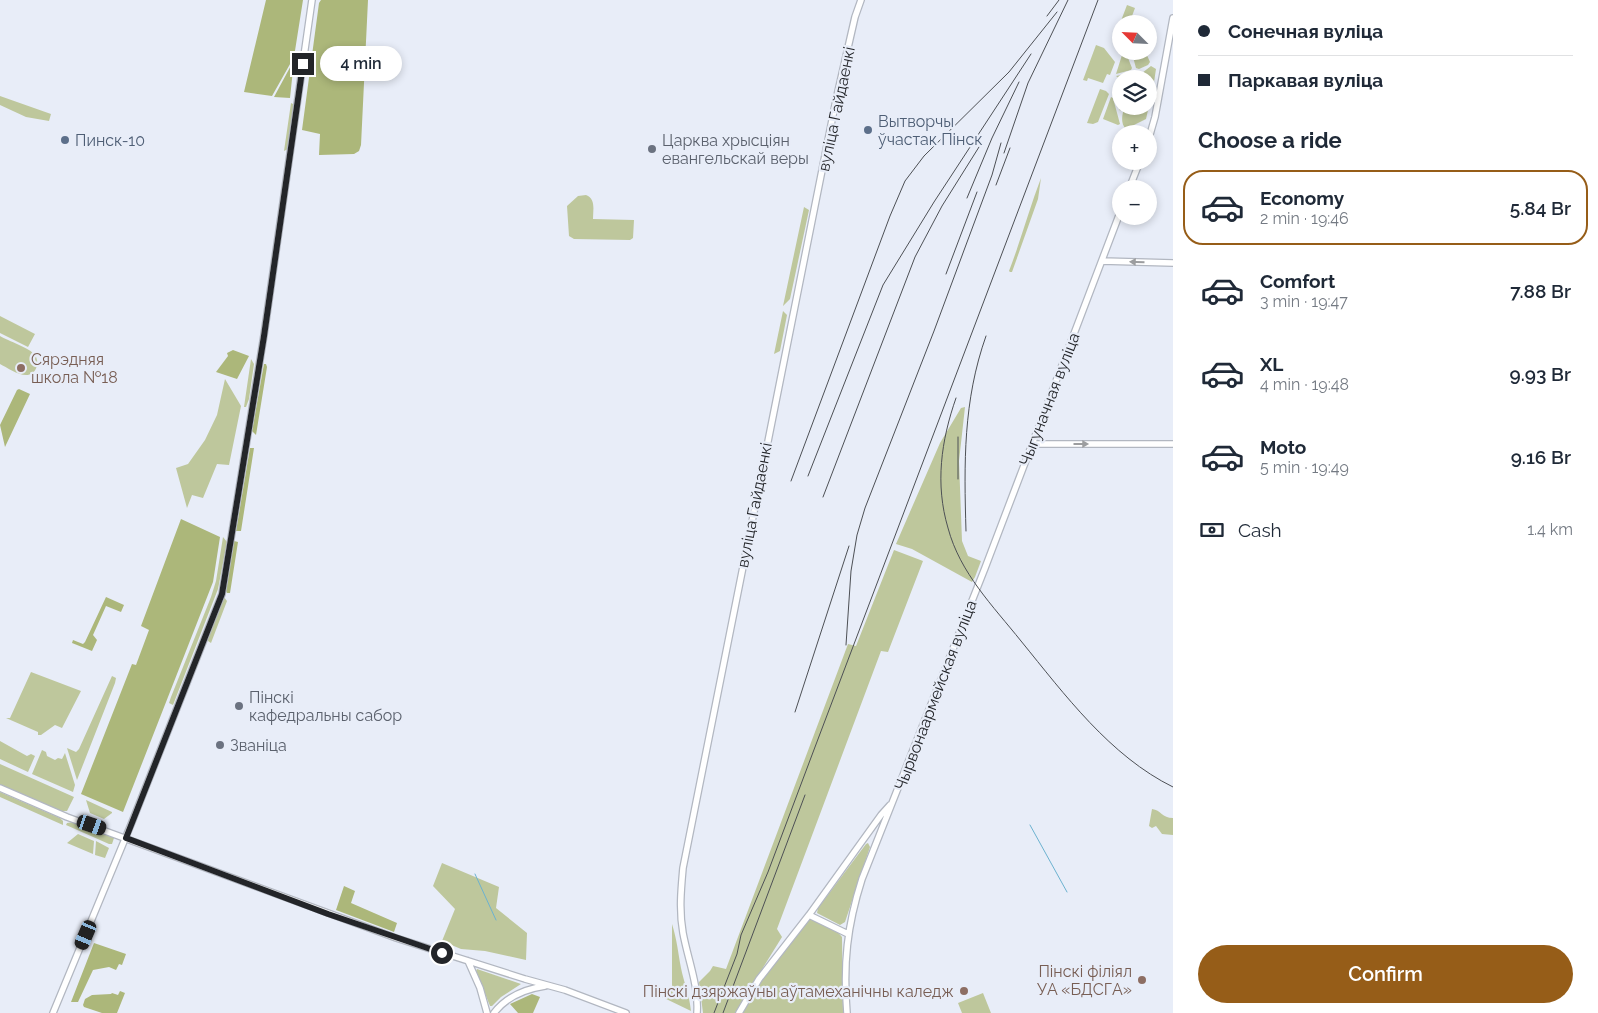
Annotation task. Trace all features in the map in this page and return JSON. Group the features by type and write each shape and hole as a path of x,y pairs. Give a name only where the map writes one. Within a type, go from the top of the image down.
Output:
{"street":[{"path":"53,1013 126,838 222,594 264,336 312,0"},
{"name":"вуліца Гайдаенкі","path":"697,1013 693,975 683,934 680,899 683,868 839,88 860,0"},
{"path":"1153,125 1173,18"},
{"name":"Чыгуначная вуліца","path":"977,587 1115,225"},
{"path":"1102,261 1173,263"},
{"path":"1032,444 1173,444"},
{"name":"Чырвонаармейская вуліца","path":"847,1013 845,968 853,907 977,587"},
{"path":"0,788 67,817 396,938 565,990 626,1013"},
{"name":"Чырвонаармейская вуліца","path":"739,1013 759,979 881,815 893,802"},
{"path":"864,839 870,839 876,844"},
{"path":"809,914 848,934"},
{"path":"468,961 480,988 487,1013"},
{"path":"494,1013 516,994 527,989 547,985"}],"green space":[{"path":"266,0 303,0 294,57 272,96 244,92"},
{"path":"321,0 368,0 361,145 359,151 354,154 319,155 320,134 302,130 319,3"},
{"path":"1127,5 1135,8 1132,15 1123,15"},
{"path":"1096,45 1104,48 1115,62 1110,75 1107,74 1103,83 1088,78 1087,81 1083,80"},
{"path":"294,60 290,98 274,97"},
{"path":"1120,60 1129,60 1131,70 1117,70"},
{"path":"1134,60 1149,60 1148,65 1139,69 1136,68"},
{"path":"1151,66 1156,69 1156,70 1146,70"},
{"path":"1100,89 1109,94 1098,122 1093,124 1087,123"},
{"path":"0,96 51,114 49,121 26,117 0,105"},
{"path":"1111,97 1112,115 1118,115 1120,124 1118,125 1103,119"},
{"path":"291,103 295,105 288,149 284,151"},
{"path":"1122,115 1147,115 1146,119 1134,125 1124,125"},
{"path":"1041,178 1038,199 1012,272 1010,272 1009,271"},
{"path":"586,195 593,202 593,219 634,220 633,238 630,240 574,239 569,236 567,206 578,196"},
{"path":"804,207 809,210 790,299 783,306"},
{"path":"783,311 787,315 780,351 774,354"},
{"path":"0,316 35,334 28,347 0,333"},
{"path":"0,336 29,350 35,355 37,366 34,372 25,375 20,374 0,364"},
{"path":"233,350 249,356 237,379 216,372 228,356 227,353"},
{"path":"251,359 254,364 249,399 246,407 244,407"},
{"path":"264,364 267,367 256,435 252,431"},
{"path":"225,379 241,406 229,465 217,464 203,498 192,495 187,508 176,468 188,464 205,440 217,415"},
{"path":"19,389 30,394 5,447 0,425"},
{"path":"965,407 959,461 962,541 968,556 981,561 972,582 912,549 896,544 940,443 961,408"},
{"path":"250,448 254,448 241,531 236,531"},
{"path":"181,519 220,537 213,582 123,812 81,794 132,664 136,665 149,630 141,626"},
{"path":"223,537 227,542 218,589 173,705 169,703 171,697 216,581"},
{"path":"234,541 238,542 230,593 227,593 226,591"},
{"path":"894,550 923,561 888,652 881,651 777,929 782,937 735,1013 703,1013 699,982 713,966 726,969 848,644 856,646"},
{"path":"106,597 124,605 121,612 106,606 93,635 97,640 92,651 72,643 73,640 83,644 85,642"},
{"path":"224,597 227,601 211,643 208,641 208,638"},
{"path":"31,672 81,691 62,728 55,725 41,735 38,735 38,732 6,718 10,718"},
{"path":"112,676 116,678 115,683 77,780 67,748 76,752 79,749"},
{"path":"0,741 27,756 31,754 35,756 28,772 0,759"},
{"path":"42,750 46,752 47,756 55,760 58,758 62,759 65,753 75,785 73,792 32,774"},
{"path":"0,764 74,797 67,811 61,811 0,785"},
{"path":"0,792 60,818 63,821 63,825 0,797"},
{"path":"86,800 112,813 104,819 90,813"},
{"path":"1152,809 1166,817 1173,818 1173,835 1162,834 1156,826 1152,828 1149,826"},
{"path":"73,822 114,838 112,844 66,825"},
{"path":"78,834 94,841 93,854 67,843"},
{"path":"96,841 109,848 105,858 95,855"},
{"path":"868,843 870,847 845,922 840,925 817,913 818,908"},
{"path":"442,863 499,887 496,908 527,933 526,960 485,951 461,949 442,941 455,909 433,886"},
{"path":"344,886 355,891 351,903 397,923 394,932 336,910"},
{"path":"808,919 827,925 842,937 843,1013 742,1013 753,993"},
{"path":"672,924 691,1011 662,997 672,988"},
{"path":"94,943 126,954 122,965 119,964 116,970 109,967 93,970 78,1002 71,1002"},
{"path":"477,969 521,984 490,1006 476,971"},
{"path":"120,991 125,993 117,1013 102,1013 83,1005 85,999 92,995 112,993 118,995"},
{"path":"983,993 991,1013 962,1013 958,1003"},
{"path":"532,994 540,997 533,1013 518,1013 510,1004"}],"waterway":[{"path":"1030,825 1067,892"},
{"path":"475,874 496,920"}],"railway":[{"path":"1047,16 1059,0"},
{"path":"1004,153 1028,83 1068,0"},
{"path":"714,1013 737,954 741,935 768,872 1098,0"},
{"path":"791,481 890,216 905,181 924,156 1009,72 1057,12"},
{"path":"808,476 883,285 934,202 1031,54"},
{"path":"967,198 992,138 1019,82"},
{"path":"846,645 851,571 857,535 865,508 934,331 992,175 1001,143"},
{"path":"823,497 915,257 942,206 979,147"},
{"path":"996,185 1010,148"},
{"path":"946,274 977,192"},
{"path":"966,531 965,457 969,408 978,360 986,336"},
{"path":"956,398 943,446 941,479 944,512 953,544 961,560 989,602 1090,723 1129,759 1173,787"},
{"path":"958,437 958,479"},
{"path":"795,712 849,546"},
{"path":"723,1013 805,795"}],"place":[{"name":"Вытворчы ўчастак Пінск","path":"868,130"},
{"name":"Пинск-10","path":"65,140"},
{"name":"Царква хрысціян евангельскай веры","path":"652,149"},
{"name":"Сярэдняя школа №18","path":"21,368"},
{"name":"Пінскі кафедральны сабор","path":"239,706"},
{"name":"Званіца","path":"220,745"},
{"name":"Пінскі філіял УА «БДСГА»","path":"1142,980"},
{"name":"Пінскі дзяржаўны аўтамеханічны каледж","path":"964,991"}],"route":[{"path":"303,64 264,336 222,594 126,838 328,914 442,953"}]}
